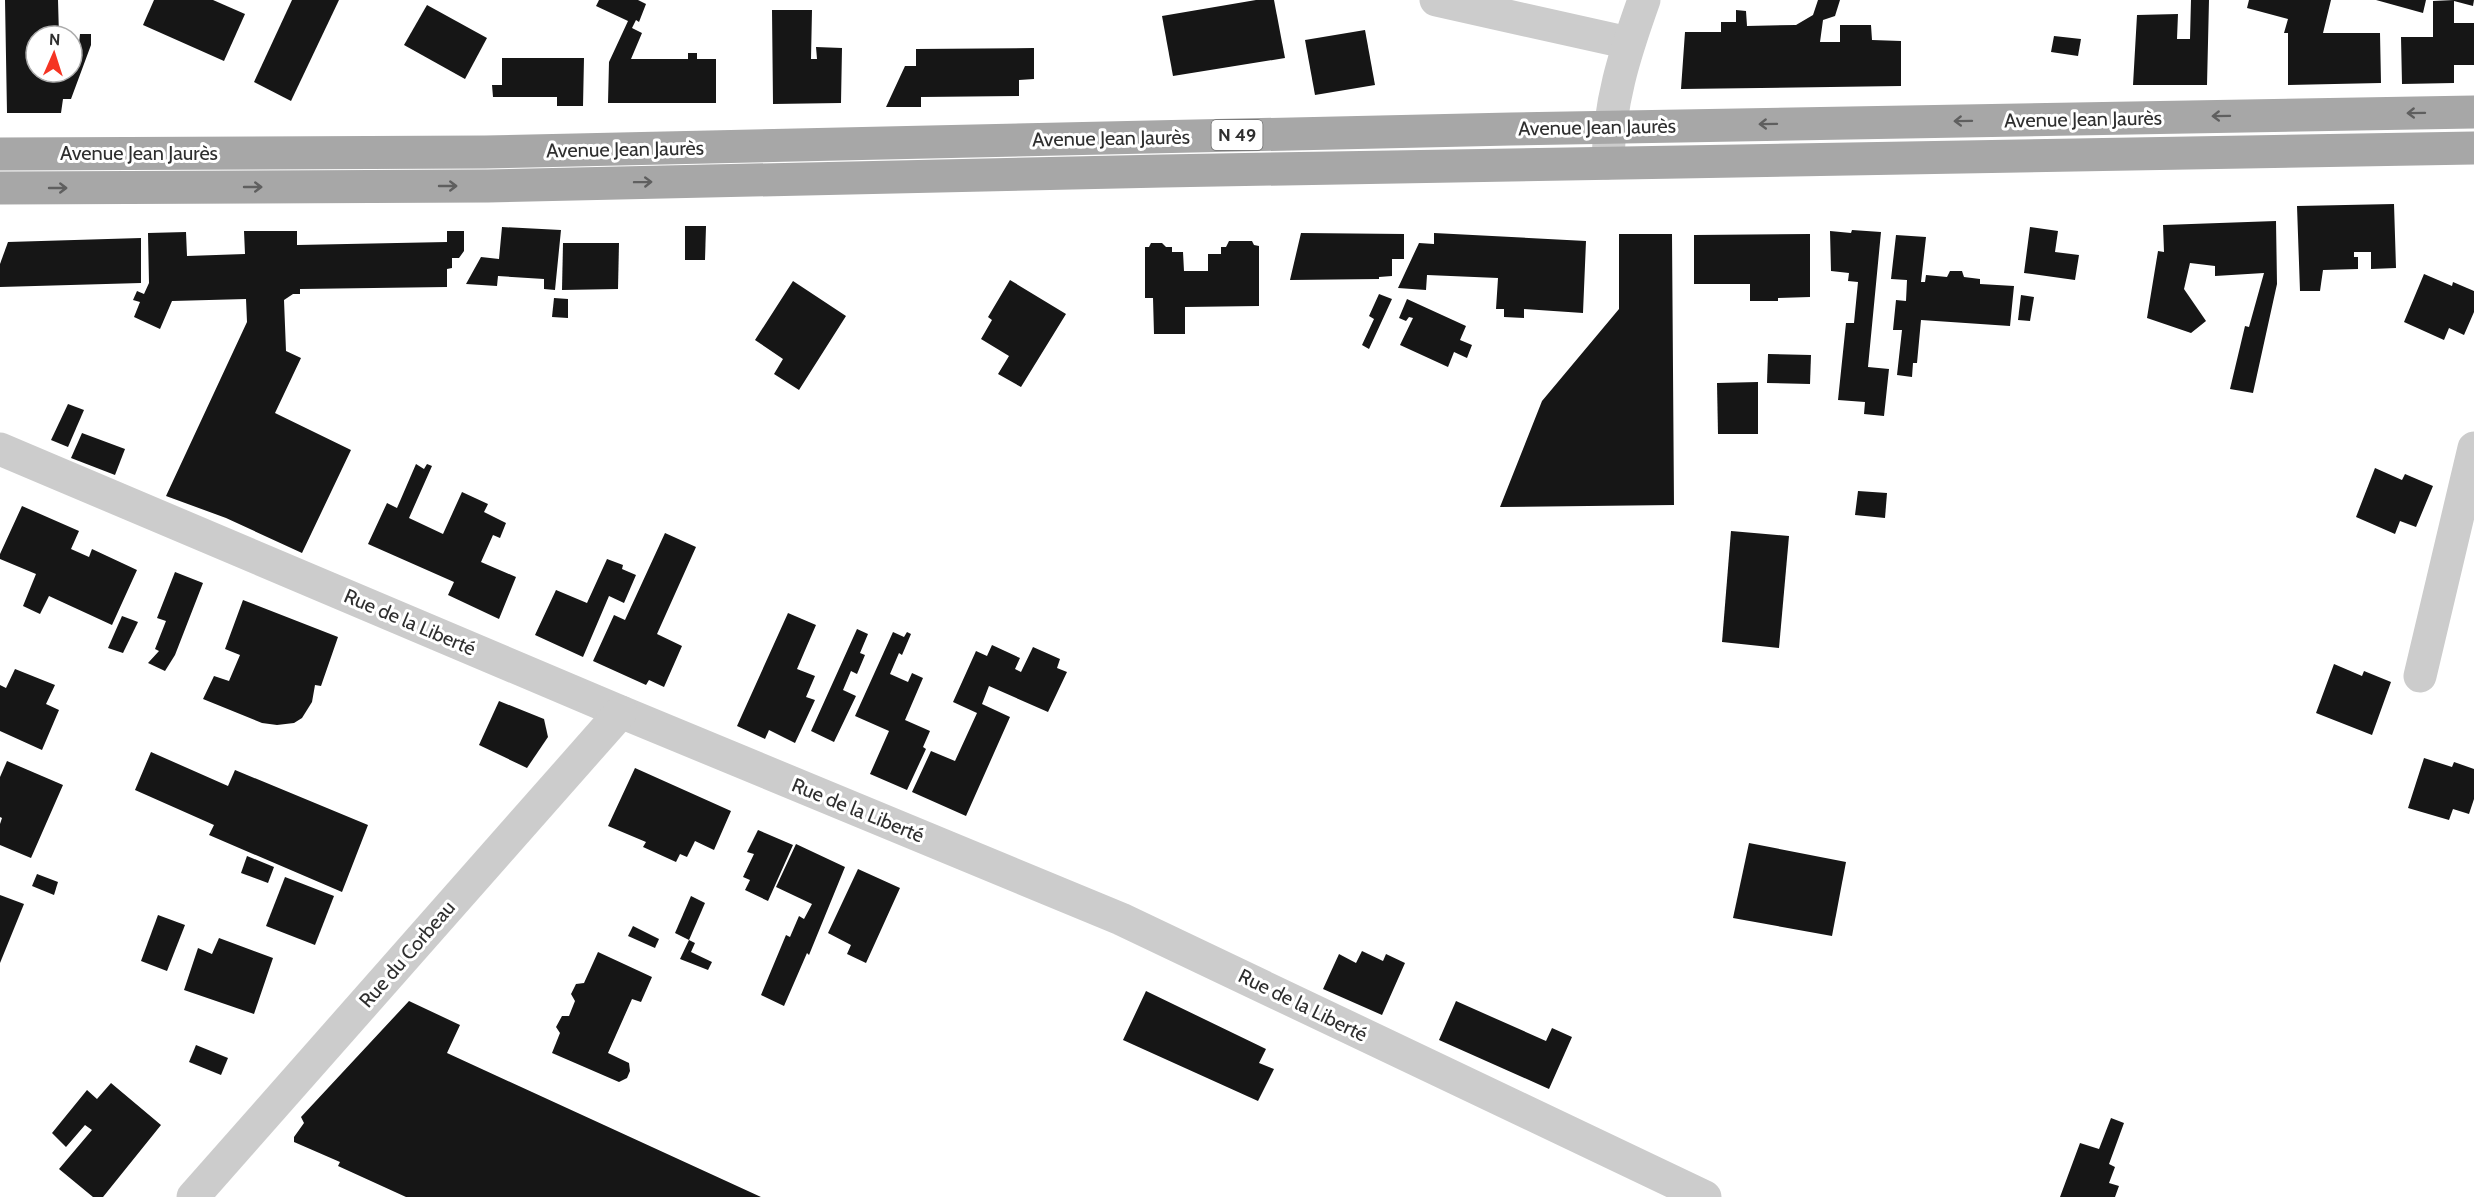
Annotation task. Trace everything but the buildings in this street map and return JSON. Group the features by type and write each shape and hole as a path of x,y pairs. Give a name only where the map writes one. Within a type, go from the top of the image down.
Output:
{"main road":[{"name":"Avenue Jean Jaurès","path":"0,154 485,152 1608,127 2474,112"},
{"name":"Avenue Jean Jaurès","path":"0,188 488,186 2474,148"}],"street":[{"path":"1436,0 1629,43"},
{"path":"1608,163 1608,127 1617,82 1644,0"},
{"path":"2420,676 2474,448"},
{"name":"Rue de la Liberté","path":"1,452 1121,919 1705,1197"},
{"name":"Rue du Corbeau","path":"193,1197 621,712"}]}
